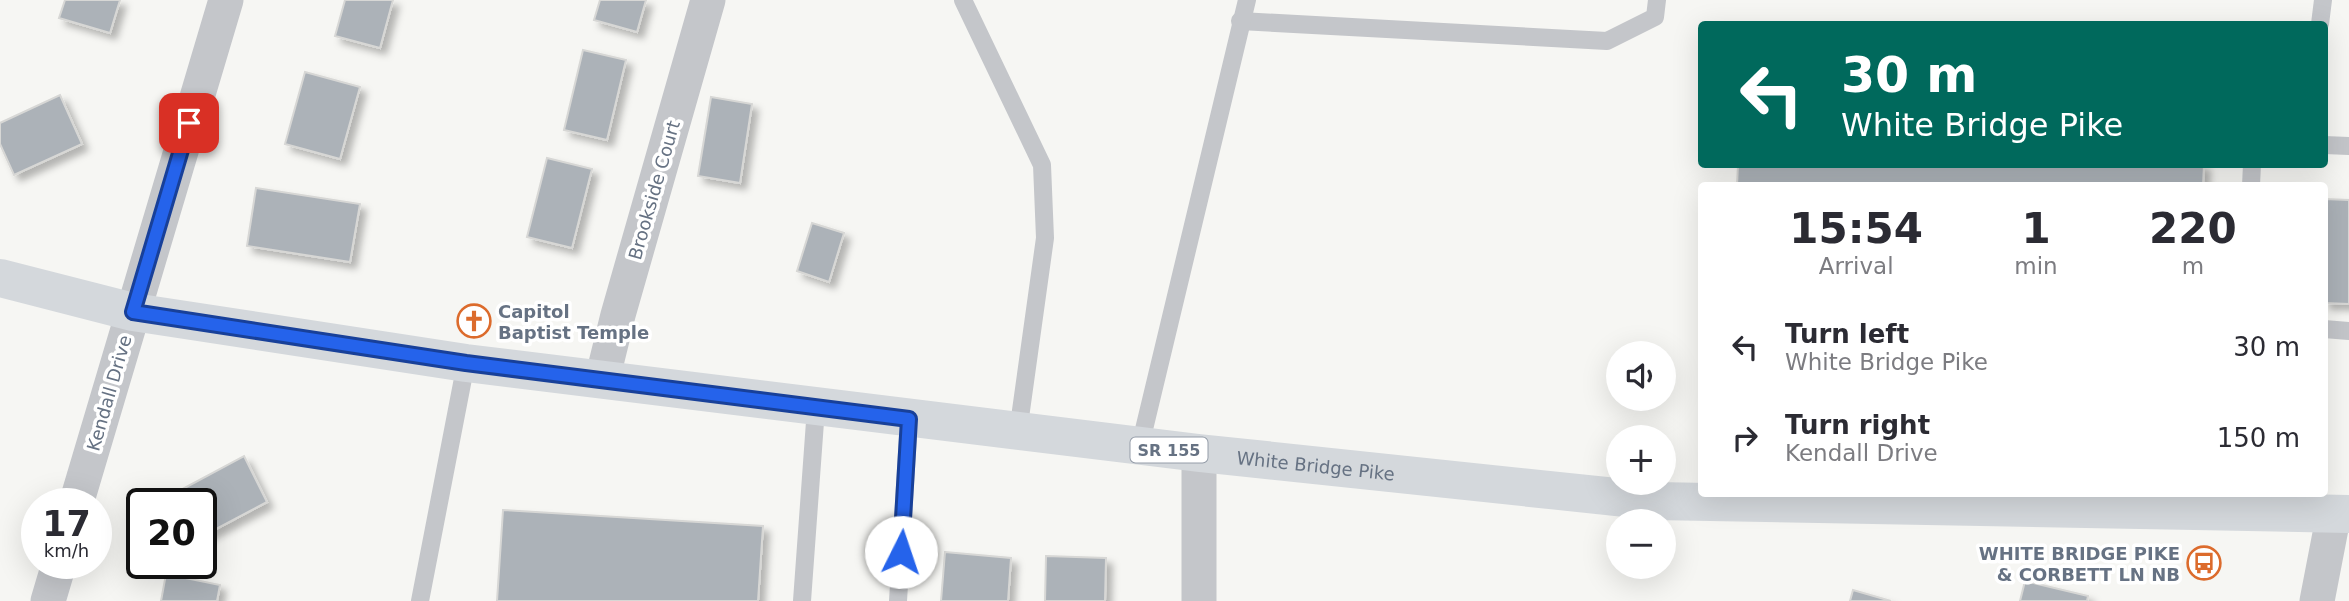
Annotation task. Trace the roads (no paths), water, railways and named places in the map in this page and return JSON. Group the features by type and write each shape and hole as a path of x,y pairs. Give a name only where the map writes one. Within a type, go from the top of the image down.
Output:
{"main road":[{"name":"White Bridge Pike","path":"0,278 133,312 466,363 1018,432 1654,501 2261,502 2342,514"}],"street":[{"name":"Kendall Drive","path":"81,488 226,0"},
{"name":"Brookside Court","path":"602,380 708,0"},
{"path":"1199,453 1199,601"},
{"path":"2317,601 2342,514"},
{"path":"48,601 55,579"}],"lane":[{"path":"963,0 1042,165 1045,238 1018,432"},
{"path":"1140,446 1247,0"},
{"path":"1240,21 1607,41 1655,17 1657,0"},
{"path":"2320,21 2323,0"},
{"path":"2328,145 2349,146"},
{"path":"2328,329 2349,331"},
{"path":"419,601 466,363"},
{"path":"802,601 816,408"},
{"path":"898,601 909,419"}],"place":[{"name":"Capitol Baptist Temple","path":"474,321"},
{"name":"WHITE BRIDGE PIKE & CORBETT LN NB","path":"2204,563"}]}
